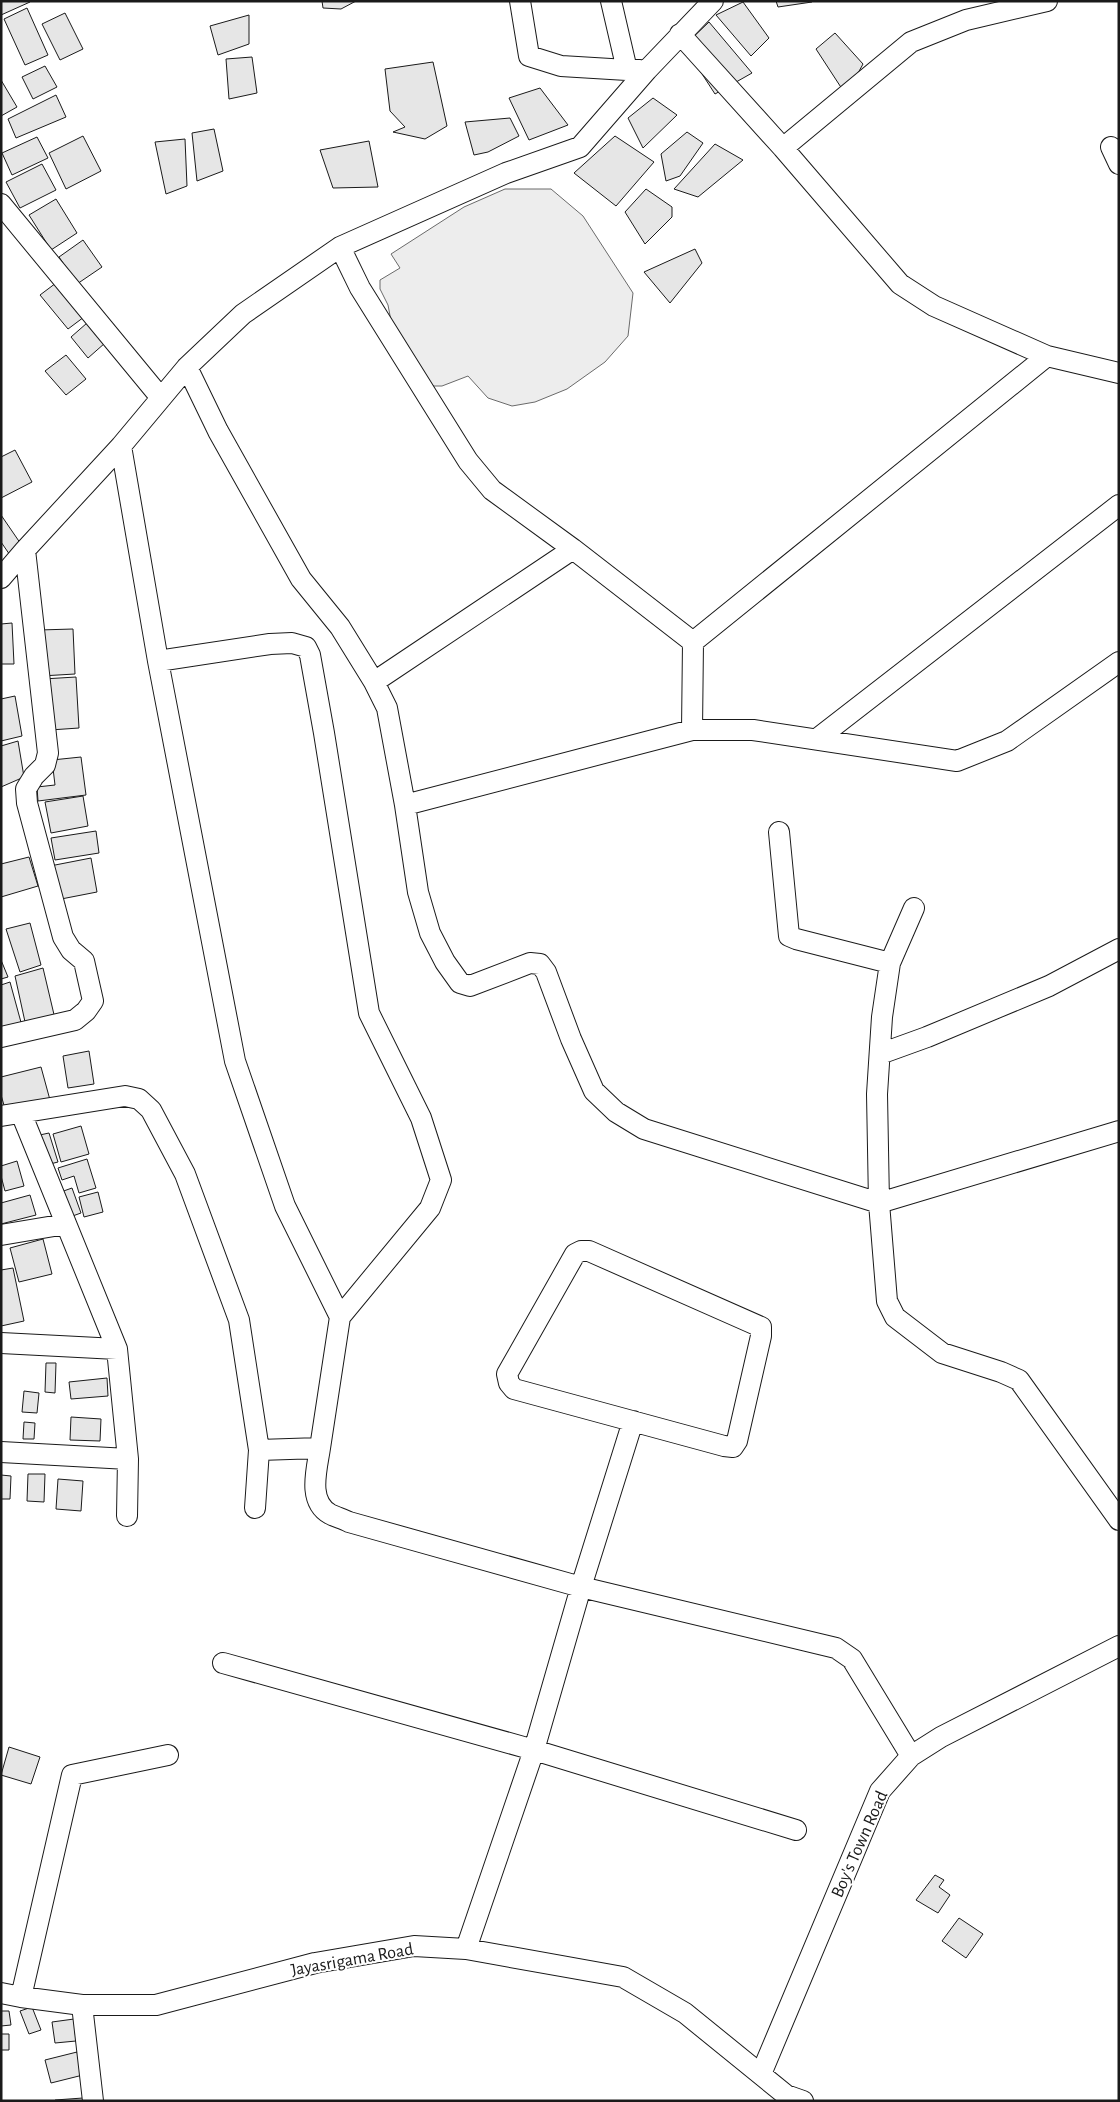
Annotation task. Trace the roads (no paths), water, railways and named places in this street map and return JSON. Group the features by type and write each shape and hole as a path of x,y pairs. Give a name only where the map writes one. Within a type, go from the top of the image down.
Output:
{"street":[{"path":"520,1 529,56 561,66 647,70"},
{"path":"611,1 627,70"},
{"path":"1,578 24,550 121,446 188,367 243,314 340,247 506,173 580,148 647,70 713,1"},
{"path":"783,148 911,42 966,20 1047,1"},
{"path":"680,34 783,148 900,284 934,306 1047,356 1119,373"},
{"path":"1,204 161,398"},
{"path":"340,247 360,288 468,462 492,490 573,549 693,642"},
{"path":"693,642 1047,356"},
{"path":"188,367 218,431 301,579 340,627 374,682 387,708 405,805 418,892 430,933 445,962 460,983 470,986 530,963 540,964 546,972 571,1039 594,1091 616,1112 644,1129 879,1203 1119,1131"},
{"path":"121,446 158,661 235,1062 285,1206 340,1317"},
{"path":"817,739 1119,505"},
{"path":"374,682 573,549"},
{"path":"1,1037 75,1020 93,1002 84,961 71,950 63,936 27,803 26,789 34,776 45,765 48,753 24,550"},
{"path":"692,730 693,642"},
{"path":"158,661 270,644 292,643 306,647 310,655 324,733 369,1013 421,1118 441,1180 430,1208 340,1317 315,1486 318,1502 328,1513 349,1522 581,1587 836,1648 852,1659 911,1756"},
{"path":"405,805 692,730 753,730 957,761 1007,741 1119,662"},
{"path":"780,832 789,936 796,940 890,963"},
{"path":"914,908 890,963 882,1017 877,1094 879,1203 887,1301 895,1317 942,1353 1001,1372 1019,1380 1119,1520"},
{"path":"880,1054 1049,986 1119,949"},
{"path":"127,1516 128,1459 117,1350 66,1224 11,1114 125,1096 139,1099 150,1110 185,1174 238,1320 259,1450 255,1508"},
{"path":"1,1235 66,1224"},
{"path":"581,1251 589,1251 761,1327 761,1336 737,1441 733,1447 633,1421 514,1389 509,1383 507,1374 575,1254 581,1251"},
{"path":"1,1343 117,1350"},
{"path":"466,1950 534,1750 581,1587 633,1421"},
{"path":"259,1450 320,1448"},
{"path":"1,1452 128,1459"},
{"name":"Boy's Town Road","path":"761,2074 880,1790 911,1756 941,1737 1119,1646"},
{"path":"224,1663 534,1750 796,1830"},
{"path":"21,1997 72,1775 168,1755"},
{"name":"Jayasrigama Road","path":"1,1993 82,2005 156,2005 324,1962 414,1946 466,1950 623,1977 685,2013 791,2099"},
{"path":"82,2005 93,2101"}]}
